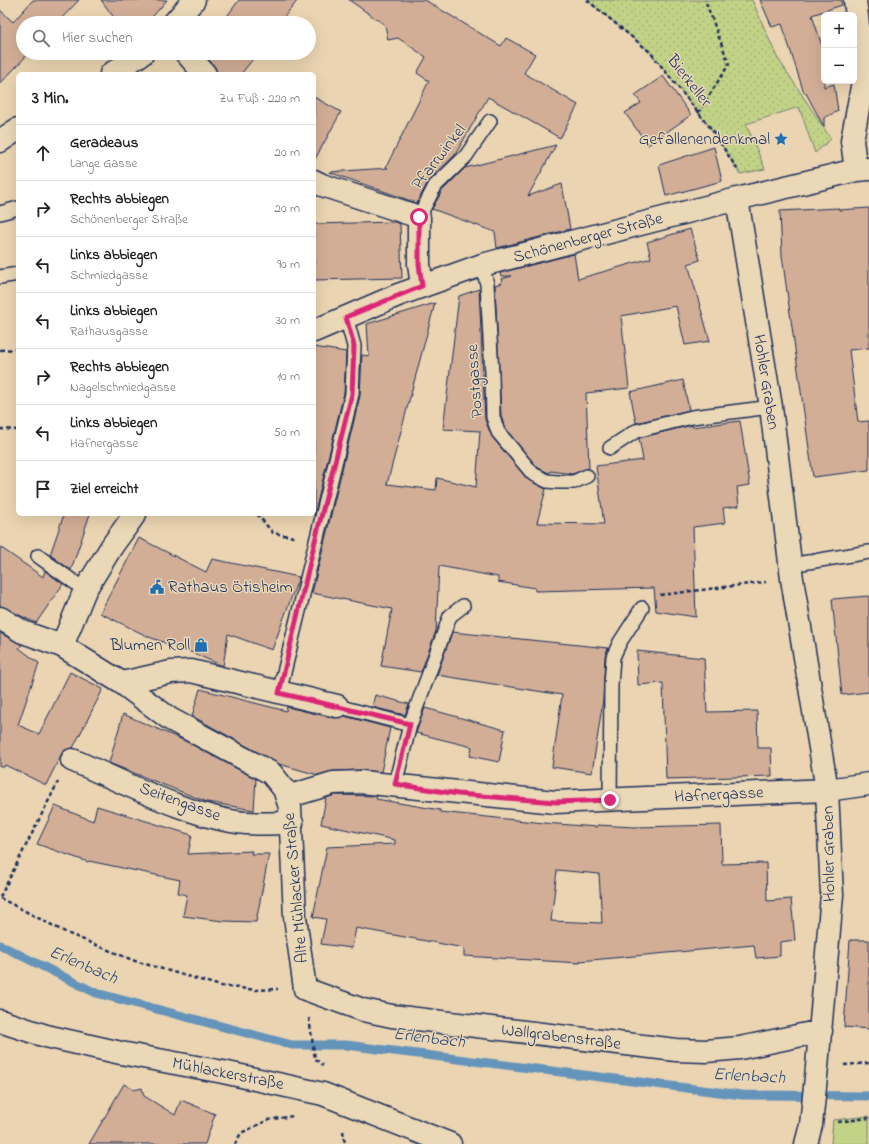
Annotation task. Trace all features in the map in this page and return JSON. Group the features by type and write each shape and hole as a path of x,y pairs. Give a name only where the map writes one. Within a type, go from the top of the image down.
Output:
{"street":[{"path":"180,16 194,0"},
{"path":"855,0 866,75 852,141 863,170"},
{"path":"114,72 132,60"},
{"path":"192,60 203,72"},
{"path":"0,141 16,130"},
{"name":"Schönenberger Straße","path":"316,330 422,286 482,266 745,197 863,170"},
{"path":"316,182 419,217 419,264 422,286"},
{"name":"Hohler Graben","path":"745,197 791,572 827,790 832,895 821,1031 809,1134"},
{"path":"62,646 86,590 112,546 134,516"},
{"name":"Alte Mühlacker Straße","path":"0,618 23,632 43,641 62,646 122,683 170,719 271,773 284,789 290,807 292,823 295,917 305,989"},
{"path":"122,683 171,672 191,671 337,706"},
{"name":"Seitengasse","path":"72,760 183,807 216,817 246,823 292,823"},
{"name":"Hafnergasse","path":"287,797 333,783 361,782 395,784 458,794 556,802 827,790 869,784"},
{"name":"Wallgrabenstraße","path":"305,989 363,1010 392,1016 676,1050 706,1051 740,1048 821,1031"},
{"name":"Mühlackerstraße","path":"0,1022 46,1036 121,1053 223,1072 323,1094 450,1144"}],"lane":[{"name":"Pfarrwinkel","path":"419,217 436,186 466,156 490,121"},
{"path":"0,213 16,209"},
{"name":"Postgasse","path":"482,266 486,284 492,374 493,417 498,432 533,474 547,481 574,482 587,476"},
{"path":"0,277 16,274"},
{"path":"279,693 352,394 354,346 346,317"},
{"path":"610,448 636,431 692,417 771,407"},
{"path":"791,572 869,552"},
{"path":"38,556 86,590"},
{"path":"395,784 410,724 450,616 463,606"},
{"path":"610,800 611,685 613,657 620,642 642,608"},
{"path":"337,706 410,724"}],"path":[{"name":"Bierkeller","path":"587,0 650,52 712,130 745,197"},
{"path":"698,113 730,64 706,0"},
{"path":"0,350 16,349"},
{"path":"0,429 16,430"},
{"path":"259,516 273,533 315,541"},
{"path":"642,608 652,595 791,572"},
{"path":"72,760 50,796 0,898 67,933 149,965 221,986 256,990 305,989"},
{"path":"309,1024 316,1059"},
{"path":"235,1144 241,1133 268,1120 295,1115"}],"green space":[{"path":"587,0 752,0 777,57 831,139 815,153 799,107 746,124 765,169 740,174 712,130 650,52"},
{"path":"869,1116 869,1144 831,1144 833,1120"}],"building":[{"path":"33,0 79,0 64,16 18,16"},
{"path":"101,0 167,0 153,16 113,16"},
{"path":"239,0 298,0 285,16 227,16"},
{"path":"349,0 425,0 501,46 506,38 535,54 524,73 578,105 560,138 488,97 455,155 429,180 417,203 329,172 388,168 386,167 429,81 417,73 426,57 398,38 388,40 385,25"},
{"path":"760,0 841,0 842,5 812,15 821,43 821,84 824,84 824,87 834,84 838,111 824,118 824,127 806,93 804,93 782,24 772,27"},
{"path":"0,10 13,22 16,19 16,60 22,60 0,84"},
{"path":"209,60 252,60 243,72 216,72 214,66"},
{"path":"663,76 691,115 648,145 625,113 641,103 635,95"},
{"path":"316,98 341,112 316,157"},
{"path":"556,145 528,196 562,184 570,229 497,248 495,232 432,209 442,191 465,168"},
{"path":"714,147 722,181 666,196 659,165"},
{"path":"839,208 839,210 869,208 869,348 849,350 858,422 869,421 869,470 813,477 782,256 780,211"},
{"path":"395,222 400,224 402,278 316,280 316,224"},
{"path":"690,229 700,260 688,264 710,341 685,345 676,306 621,316 629,388 586,393 589,468 572,474 551,471 549,473 538,468 505,428 501,416 495,285 502,283 501,279 512,276 501,276 500,273 574,254 578,279 651,258 647,242"},
{"path":"479,289 485,420 492,437 527,479 546,489 537,523 604,524 596,466 643,460 639,438 692,425 692,427 740,421 750,485 737,487 739,506 723,508 725,523 693,527 696,617 656,611 654,588 535,591 535,588 498,582 498,577 439,566 436,631 421,672 381,666 392,609 312,593 360,396 362,355 369,356 367,324 435,303 387,484 436,490 437,478 476,487 480,431 443,429 459,296"},
{"path":"316,347 346,352 344,393 316,508"},
{"path":"683,380 689,410 636,423 630,392"},
{"path":"63,516 89,516 71,570 50,555"},
{"path":"139,538 206,572 212,559 299,577 272,650 228,634 223,666 149,637 100,613"},
{"path":"0,547 43,577 45,571 63,584 36,623 0,606"},
{"path":"869,596 869,692 842,695 832,599"},
{"path":"452,632 608,648 605,656 603,700 592,773 552,767 562,695 437,675"},
{"path":"0,633 22,645 19,648 39,663 18,725 39,734 70,672 103,689 73,748 65,750 61,755 46,785 5,765 4,767 0,767"},
{"path":"637,651 704,658 707,712 757,711 758,748 771,748 772,776 666,779 663,683 638,685"},
{"path":"200,689 286,711 287,707 334,718 344,716 390,728 381,772 361,770 333,771 318,775 279,764 192,716"},
{"path":"375,695 409,704 405,715 372,707"},
{"path":"425,708 505,730 499,762 470,756 472,747 416,733"},
{"path":"123,714 185,741 256,779 254,810 207,802 109,763"},
{"path":"335,795 377,796 376,799 440,810 440,812 597,827 597,825 634,827 721,825 722,864 766,863 767,901 791,899 795,940 780,942 780,956 756,958 754,945 580,961 580,963 464,956 464,948 356,928 352,948 321,944 326,919 313,917 327,847 395,844 395,840 321,824 326,798","holes":["557,870 599,874 602,923 551,921"]},
{"path":"55,806 93,821 97,806 192,835 188,854 252,851 251,854 269,854 256,922 223,921 183,916 187,895 178,893 180,880 88,862 37,844"},
{"path":"850,940 869,940 869,1029 844,1027"},
{"path":"124,1084 134,1090 142,1088 144,1096 175,1115 181,1100 215,1114 205,1144 89,1144"}],"waterway":[{"name":"Erlenbach","path":"0,945 96,993 292,1045 346,1045 742,1095 869,1096"}],"place":[{"name":"Gefallenendenkmal","path":"781,139"},
{"name":"Rathaus Ötisheim","path":"157,587"},
{"name":"Blumen Roll","path":"201,645"}],"route":[{"path":"419,217 419,264 422,286 346,317 354,346 352,394 279,693 410,724 395,784 458,794 523,800 556,802 610,800"}]}
